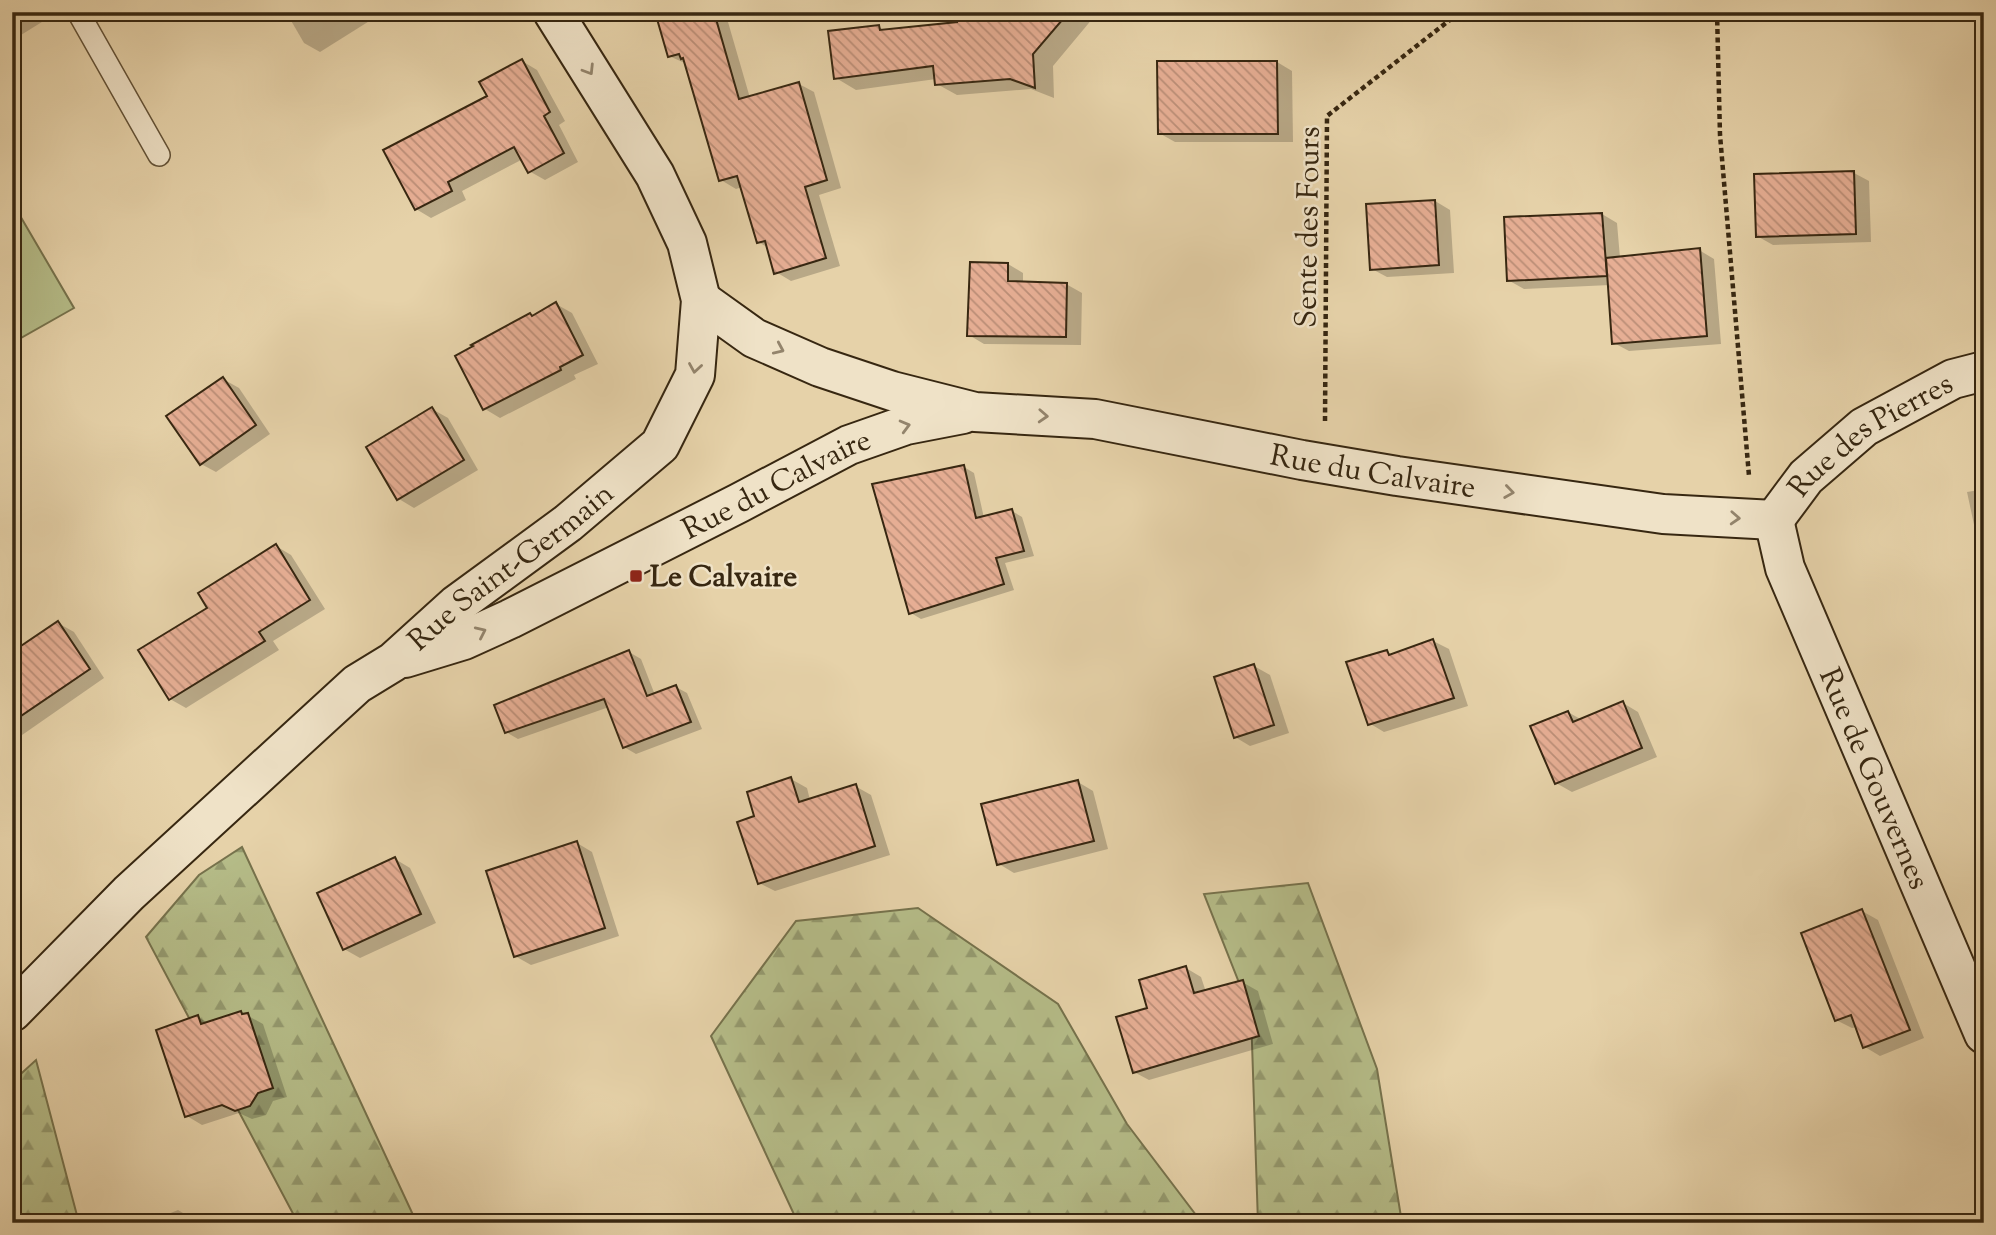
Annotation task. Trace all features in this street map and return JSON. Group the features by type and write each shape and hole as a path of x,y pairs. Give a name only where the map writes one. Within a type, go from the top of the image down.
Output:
{"street":[{"name":"Rue Saint-Germain","path":"12,1012 129,893 357,684 393,662 456,605 568,523 660,444 695,375 701,300 687,243 654,175 553,12"},
{"name":"Rue du Calvaire","path":"701,300 754,338 820,367 892,391 975,412 1095,419 1325,464 1663,514 1763,519"},
{"name":"Rue des Pierres","path":"1763,519 1806,477 1864,428 1953,379 1984,371"},
{"name":"Rue du Calvaire","path":"393,662 464,640 510,619 849,445 906,425 975,412"},
{"name":"Rue de Gouvernes","path":"1763,519 1983,1029"}],"lane":[{"path":"78,12 159,155"}],"path":[{"name":"Sente des Fours","path":"1325,464 1327,116 1460,12"},
{"path":"1717,12 1720,135 1763,519"}],"green space":[{"path":"12,202 74,308 12,343"},
{"path":"242,847 414,1217 423,1223 298,1223 146,937 199,875"},
{"path":"1308,883 1377,1069 1402,1223 1258,1223 1251,1013 1204,894"},
{"path":"918,908 1058,1004 1127,1124 1202,1223 798,1223 711,1036 796,921"},
{"path":"36,1060 79,1223 12,1223 12,1082"}],"building":[{"path":"655,12 714,12 739,99 799,82 827,180 805,187 826,258 774,274 765,241 757,243 737,176 719,181 683,58 681,59 679,54 668,57"},
{"path":"956,12 1069,12 1033,54 1035,88 1010,79 935,85 933,66 834,79 828,31 879,25 880,30 957,22"},
{"path":"522,59 550,112 544,116 564,153 528,173 514,147 448,182 452,191 415,210 383,150 487,96 479,82"},
{"path":"1157,61 1277,61 1278,134 1158,134"},
{"path":"1854,171 1856,234 1756,237 1754,174"},
{"path":"1435,200 1439,265 1370,270 1366,204"},
{"path":"1602,213 1607,276 1507,281 1504,217"},
{"path":"1700,248 1707,336 1612,344 1606,258"},
{"path":"970,262 1008,263 1008,281 1067,283 1066,337 967,336"},
{"path":"556,302 583,355 560,367 561,370 483,410 455,356 530,313 532,316"},
{"path":"223,377 256,425 200,465 166,416"},
{"path":"432,407 464,460 397,500 366,447"},
{"path":"964,465 976,518 1012,509 1024,551 996,558 1004,584 909,614 872,484"},
{"path":"276,544 310,600 259,632 265,641 169,700 138,650 207,608 198,593"},
{"path":"58,621 90,669 12,722 12,652"},
{"path":"1433,639 1454,698 1368,725 1346,662 1387,650 1389,655"},
{"path":"629,650 647,696 676,685 691,722 623,748 604,699 505,733 494,705"},
{"path":"1254,664 1274,725 1234,738 1214,677"},
{"path":"1623,701 1642,748 1555,784 1530,726 1568,711 1573,722"},
{"path":"791,777 799,802 856,784 875,846 758,884 737,822 754,816 747,792"},
{"path":"1078,780 1094,841 997,865 981,804"},
{"path":"577,841 605,928 514,957 486,871"},
{"path":"395,857 421,914 343,950 317,893"},
{"path":"1862,909 1910,1030 1863,1048 1851,1015 1835,1021 1801,933"},
{"path":"1186,966 1194,993 1243,980 1259,1036 1133,1073 1116,1017 1147,1008 1139,980"},
{"path":"241,1011 242,1014 248,1013 273,1088 258,1093 250,1106 235,1111 222,1105 185,1117 156,1030 198,1015 201,1024"}],"place":[{"name":"Le Calvaire","path":"636,576"}]}
